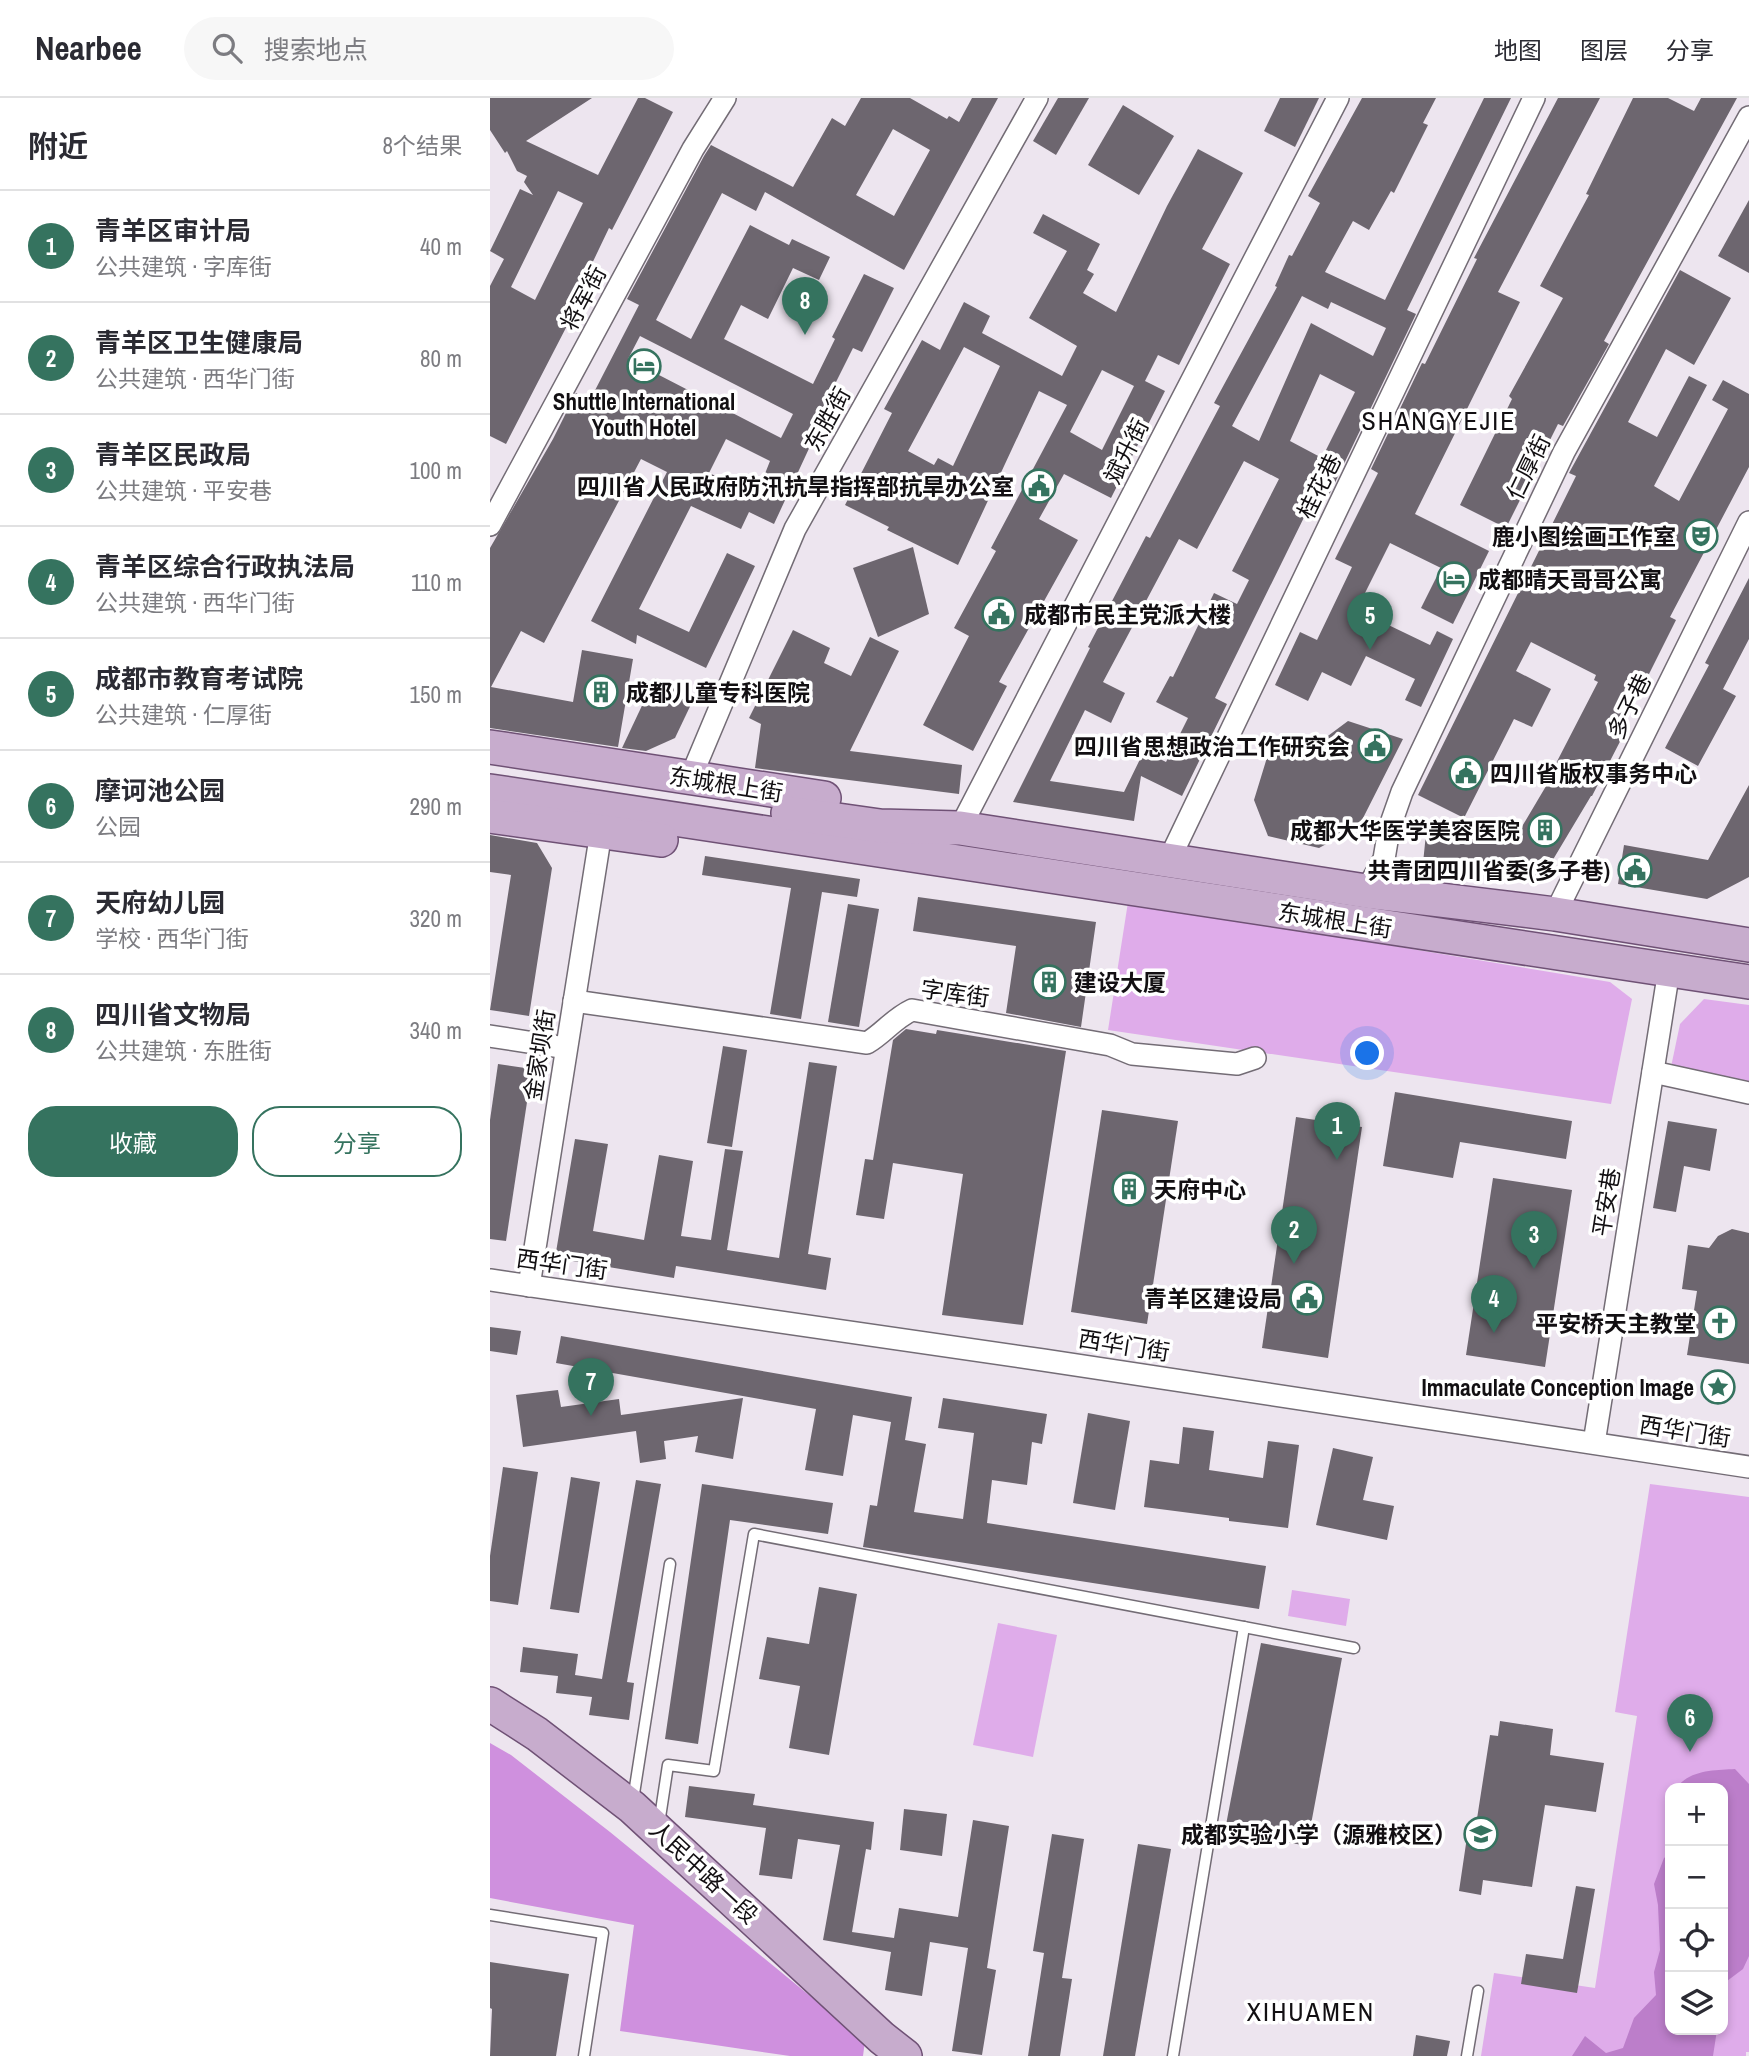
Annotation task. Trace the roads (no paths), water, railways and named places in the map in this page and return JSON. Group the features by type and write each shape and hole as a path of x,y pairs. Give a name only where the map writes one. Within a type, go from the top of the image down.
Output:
{"main road":[{"name":"东城根上街","path":"490,747 895,810 960,828 1366,891 1555,914 1749,946"},
{"name":"东城根上街","path":"490,770 880,826 960,828"},
{"name":"东城根上街","path":"490,792 1749,982"},
{"name":"东城根上街","path":"490,816 811,861 921,858"},
{"name":"人民中路一段","path":"490,1704 537,1734 632,1807 887,2050"}],"street":[{"name":"将军街","path":"490,526 693,149 725,98"},
{"name":"东胜街","path":"690,779 795,529 1037,98"},
{"name":"斌升街","path":"960,828 1338,98"},
{"name":"桂花巷","path":"1169,860 1534,98"},
{"name":"仁厚街","path":"1366,891 1384,859 1389,829 1402,792 1564,452 1749,117"},
{"name":"多子巷","path":"1555,914 1749,522"},
{"name":"金家坝街","path":"529,1286 601,832"},
{"name":"平安巷","path":"1594,1443 1670,970"},
{"name":"字库街","path":"574,1001 867,1043 882,1034 898,1016 912,1010 1110,1045 1132,1054 1237,1064 1255,1058"},
{"path":"490,1036 566,1048"},
{"path":"1653,1072 1749,1093"},
{"name":"西华门街","path":"490,1280 1043,1360 1749,1467"}],"lane":[{"path":"658,1830 668,1765 714,1771 754,1534 1354,1648"},
{"path":"632,1807 670,1564"},
{"path":"1173,2056 1244,1627"},
{"path":"490,1915 603,1933 584,2056"},
{"path":"1467,2056 1478,1991"}],"place":[{"name":"四川省文物局","path":"805,335"},
{"name":"Shuttle International Youth Hotel","path":"644,366"},
{"name":"四川省人民政府防汛抗旱指挥部抗旱办公室","path":"1039,486"},
{"name":"鹿小图绘画工作室","path":"1701,536"},
{"name":"成都晴天哥哥公寓","path":"1454,579"},
{"name":"成都市民主党派大楼","path":"999,614"},
{"name":"成都市教育考试院","path":"1370,650"},
{"name":"成都儿童专科医院","path":"601,692"},
{"name":"四川省思想政治工作研究会","path":"1375,746"},
{"name":"四川省版权事务中心","path":"1466,773"},
{"name":"成都大华医学美容医院","path":"1545,830"},
{"name":"共青团四川省委(多子巷)","path":"1635,870"},
{"name":"建设大厦","path":"1049,982"},
{"name":"青羊区审计局","path":"1337,1160"},
{"name":"天府中心","path":"1129,1189"},
{"name":"青羊区卫生健康局","path":"1294,1264"},
{"name":"青羊区民政局","path":"1534,1269"},
{"name":"青羊区建设局","path":"1307,1298"},
{"name":"平安桥天主教堂","path":"1720,1323"},
{"name":"青羊区综合行政执法局","path":"1494,1333"},
{"name":"Immaculate Conception Image","path":"1718,1387"},
{"name":"天府幼儿园","path":"591,1416"},
{"name":"摩诃池公园","path":"1690,1752"},
{"name":"成都实验小学（源雅校区）","path":"1481,1834"}],"district":[{"name":"SHANGYEJIE","path":"1439,420"},
{"name":"XIHUAMEN","path":"1311,2011"}]}
